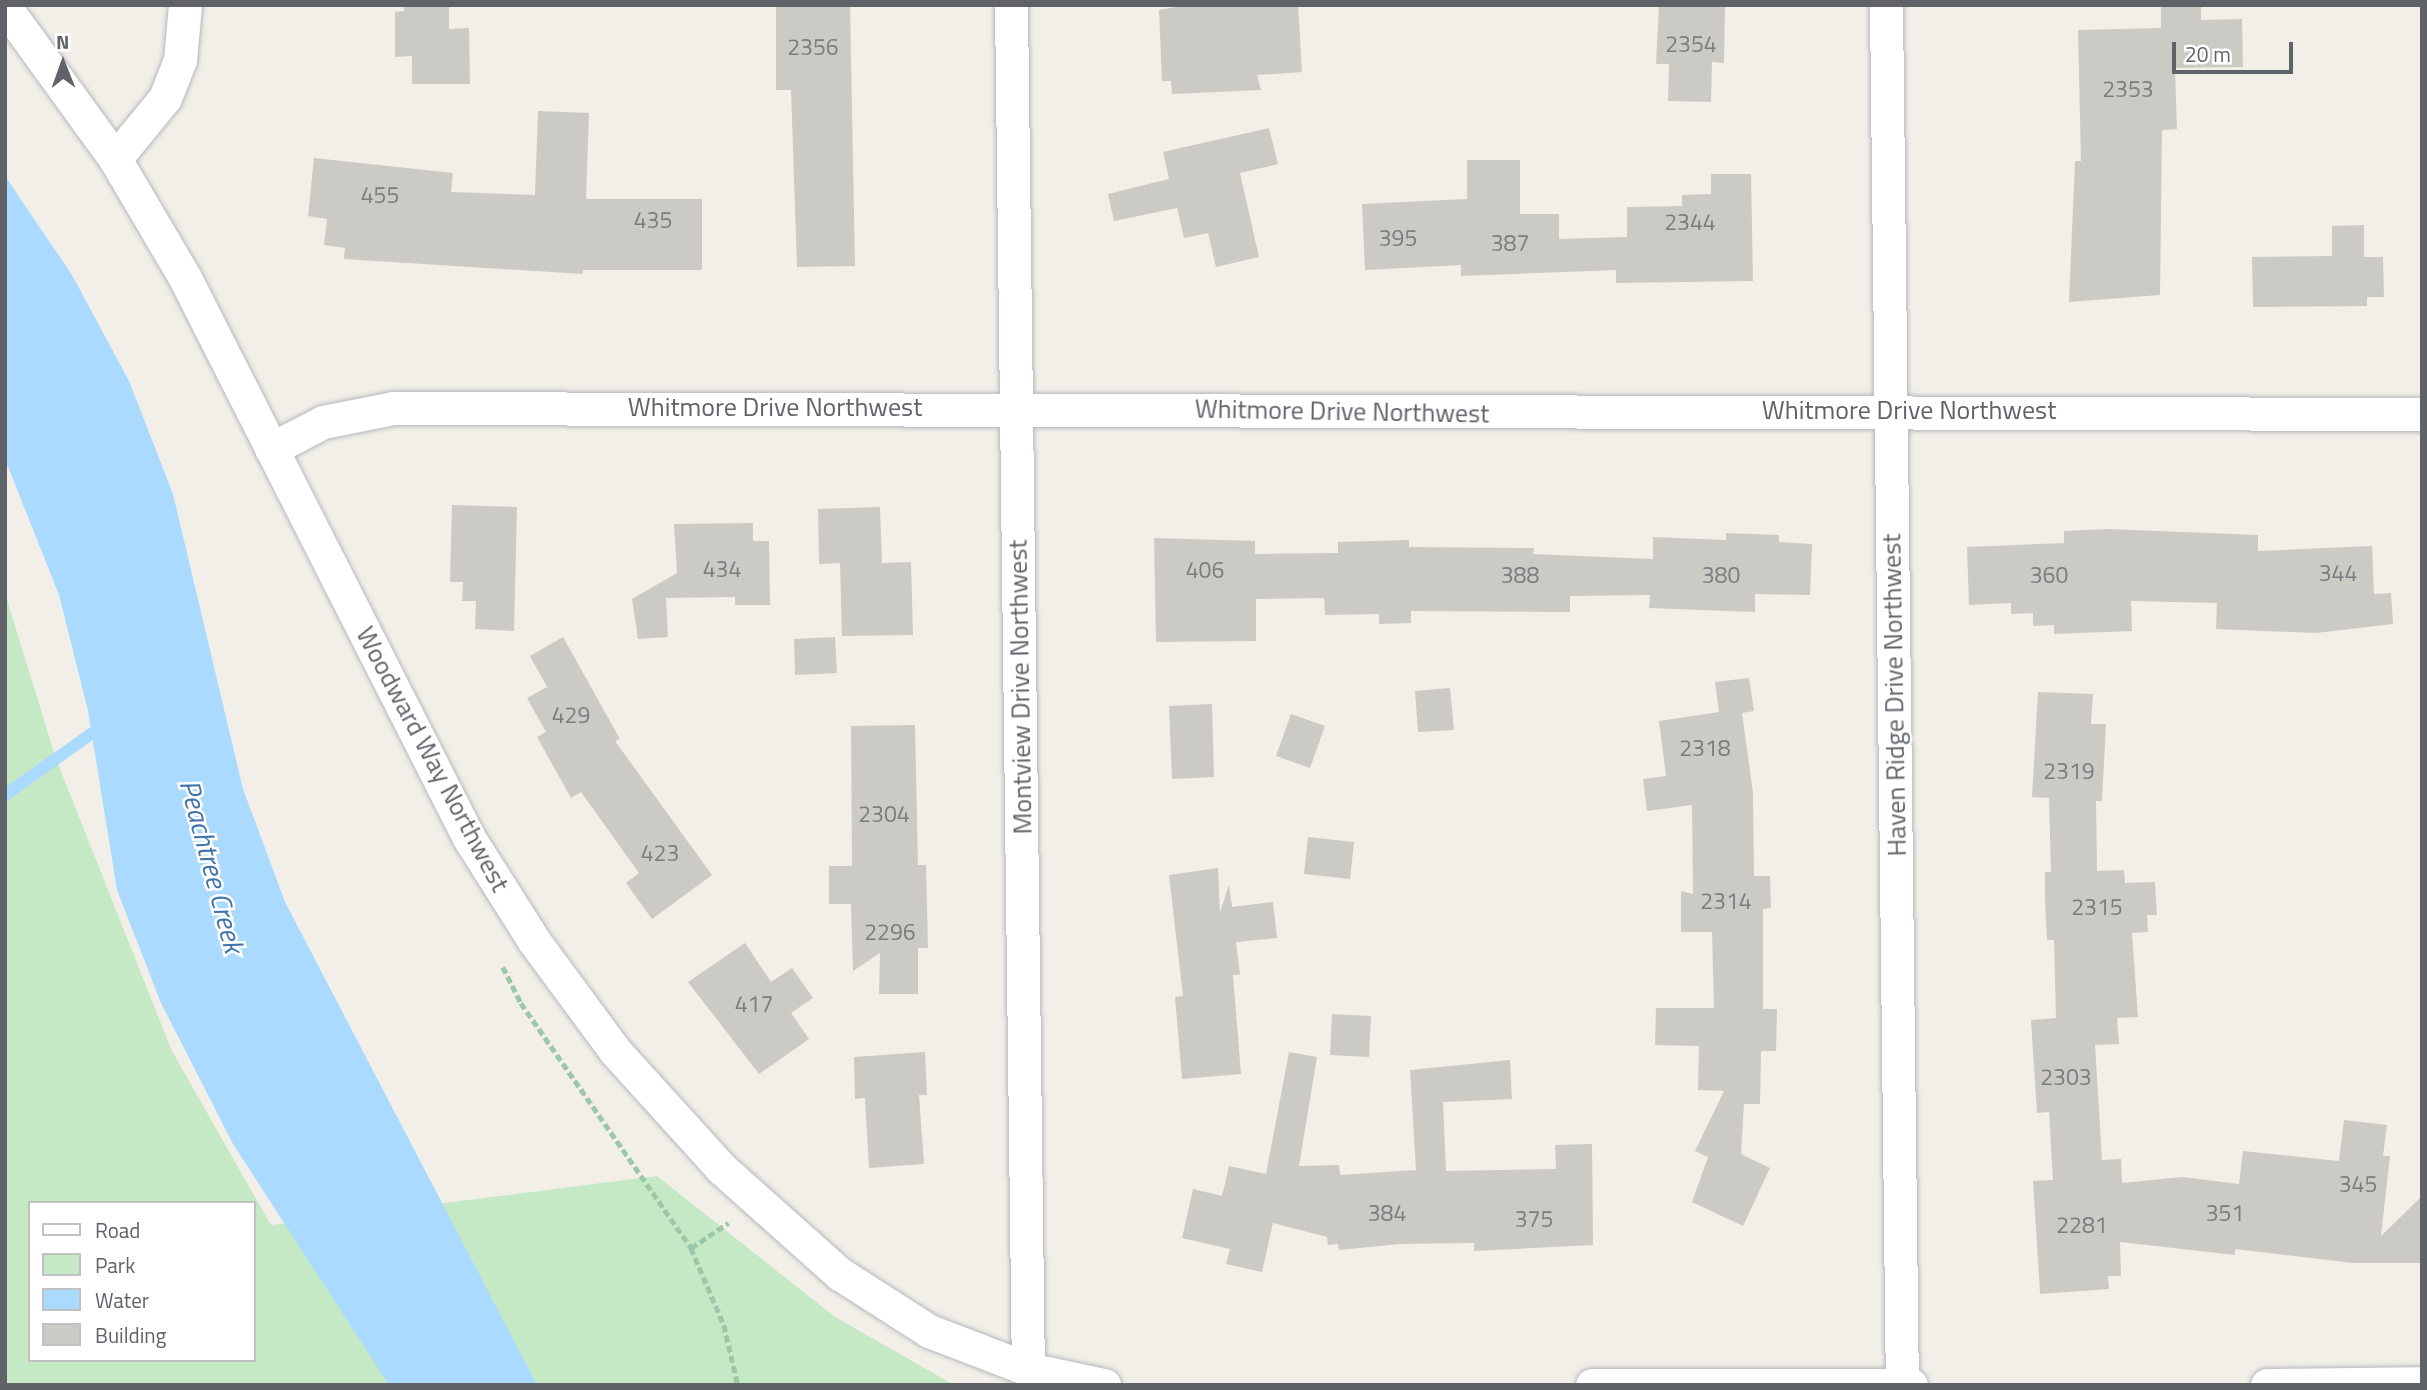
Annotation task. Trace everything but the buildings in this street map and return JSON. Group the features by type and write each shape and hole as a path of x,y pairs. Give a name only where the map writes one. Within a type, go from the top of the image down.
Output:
{"street":[{"path":"115,159 144,130 165,98 180,60 185,5"},
{"name":"Montview Drive Northwest","path":"1011,5 1028,1369"},
{"name":"Haven Ridge Drive Northwest","path":"1886,5 1902,1385"},
{"name":"Woodward Way Northwest","path":"5,7 115,159 185,278 469,838 534,941 615,1051 722,1169 840,1274 929,1331 1028,1369 1104,1385"},
{"name":"Whitmore Drive Northwest","path":"271,449 323,422 393,408 1016,406 1444,414 1891,408 2422,414"},
{"path":"2267,1385 2422,1383"},
{"path":"1592,1385 1910,1385"}],"green space":[{"path":"5,593 56,759 172,1051 271,1225 657,1176 835,1317 954,1385 5,1385"}],"water":[{"name":"Peachtree Creek","path":"5,176 72,275 129,381 173,494 243,789 285,902 537,1385 389,1385 233,1144 161,1003 117,890 88,711 59,595 5,459"}],"waterway":[{"path":"5,795 102,726"}]}
